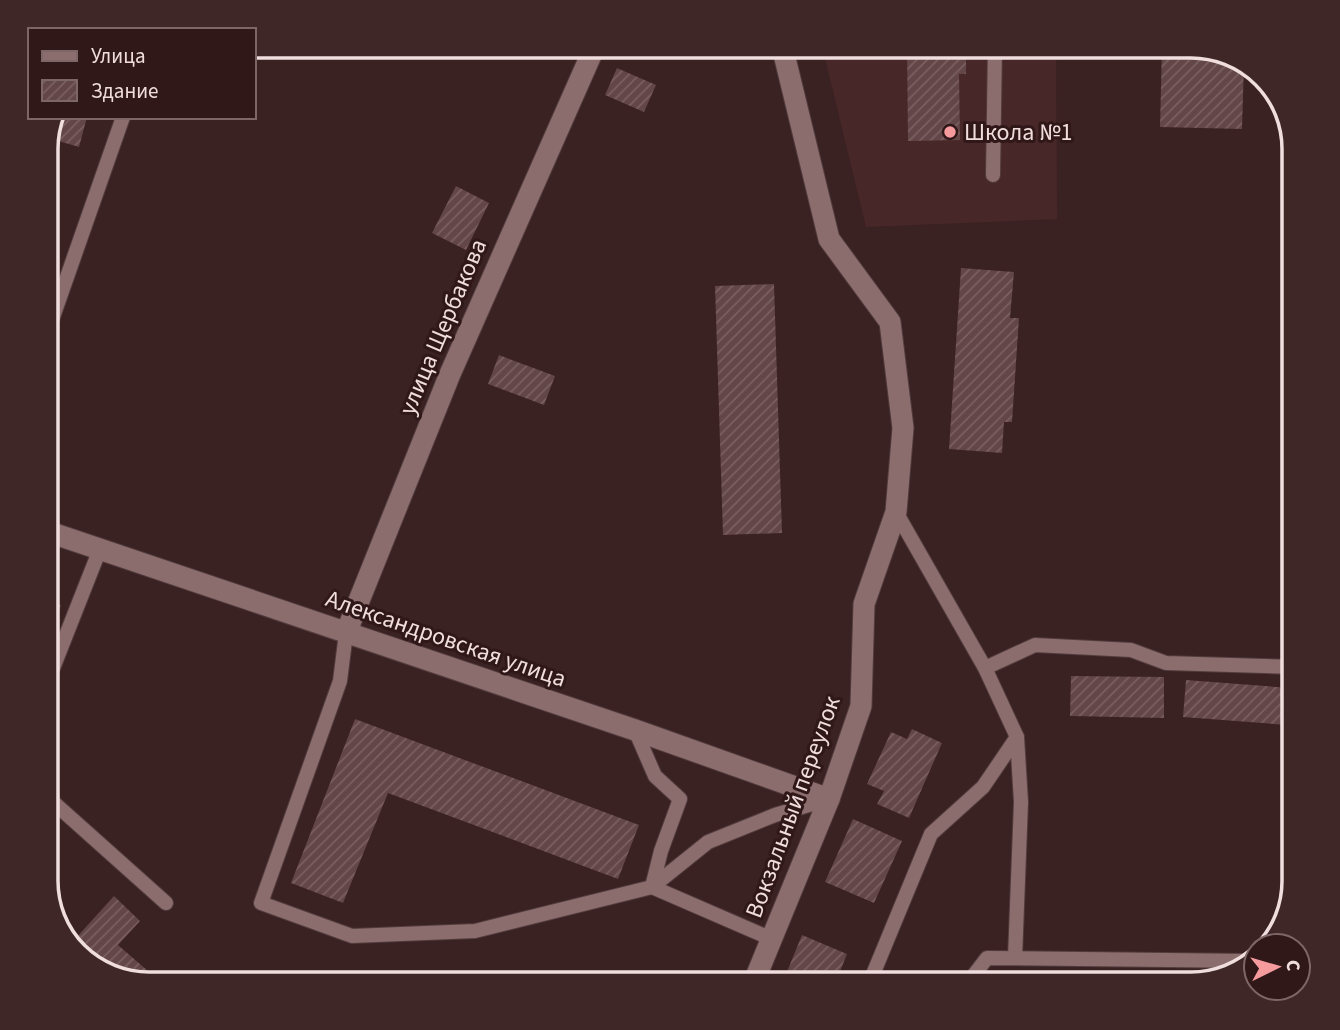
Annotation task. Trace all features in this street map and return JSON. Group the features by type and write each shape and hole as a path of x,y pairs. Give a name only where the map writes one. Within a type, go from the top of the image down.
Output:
{"street":[{"name":"улица Щербакова","path":"346,633 450,374 590,58"},
{"name":"Вокзальный переулок","path":"758,972 829,799 862,706 864,604 896,512 903,428 890,322 829,239 785,58"},
{"name":"Александровская улица","path":"58,535 635,730 829,799"}],"lane":[{"path":"993,174 995,58"},
{"path":"58,303 122,119"},
{"path":"896,512 985,668 1017,737 1021,802 1015,958"},
{"path":"58,656 100,549"},
{"path":"346,633 340,681 261,903 352,936 475,931 652,887 708,842 775,815 829,799"},
{"path":"985,668 1035,645 1131,650 1167,663 1282,667"},
{"path":"635,730 655,776 680,799 661,851 652,887"},
{"path":"874,972 932,834 983,787 1017,737"},
{"path":"58,812 166,903"},
{"path":"652,887 772,939"},
{"path":"977,972 987,958 1235,961"}],"shaded area":[{"name":"Школа №1","path":"825,58 1056,58 1057,219 866,227"}],"building":[{"path":"907,58 966,58 966,74 959,74 960,140 908,141"},
{"path":"1162,58 1209,60 1244,75 1242,129 1160,127"},
{"path":"617,68 656,85 644,112 605,95"},
{"path":"63,119 86,119 79,147 58,141"},
{"path":"456,186 489,203 466,250 432,233"},
{"path":"961,268 1014,272 1010,318 1019,318 1012,422 1004,422 1002,453 949,449"},
{"path":"774,284 782,533 723,535 715,286"},
{"path":"499,355 555,376 544,405 488,384"},
{"path":"1071,676 1164,677 1164,718 1070,716"},
{"path":"1186,680 1282,687 1282,725 1183,717"},
{"path":"355,719 639,825 618,879 388,793 343,903 291,883"},
{"path":"912,729 942,743 909,818 877,804 884,791 867,784 891,732 907,739"},
{"path":"853,819 902,841 874,903 825,882"},
{"path":"114,896 140,921 118,945 149,972 120,967 103,960 77,937"},
{"path":"802,935 847,954 840,972 787,972"}],"place":[{"name":"Школа №1","path":"950,132"}]}
